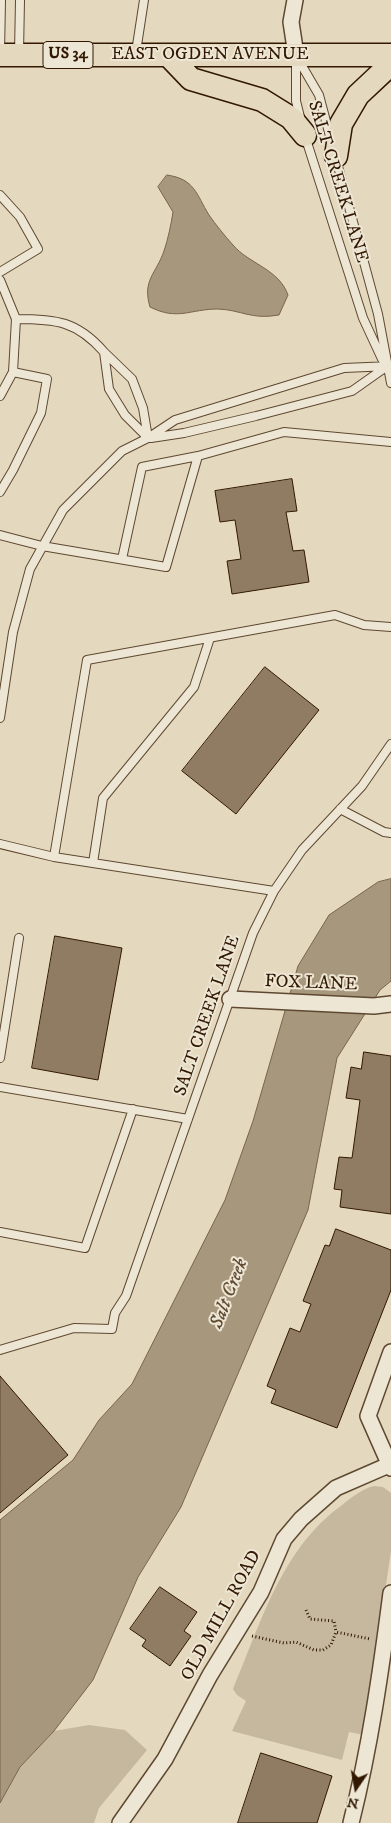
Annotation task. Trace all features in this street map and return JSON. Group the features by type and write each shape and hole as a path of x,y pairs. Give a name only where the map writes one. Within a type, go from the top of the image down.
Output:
{"main road":[{"name":"EAST OGDEN AVENUE","path":"7,55 391,56"},
{"path":"168,55 191,79 262,100 291,118 305,135"},
{"path":"336,156 341,124 358,95 391,64"}],"street":[{"path":"295,0 291,22 296,55"},
{"name":"FOX LANE","path":"230,1000 374,1006 391,1004"},
{"path":"390,1465 368,1416 391,1352"},
{"name":"OLD MILL ROAD","path":"120,1823 165,1759 210,1675 261,1592 284,1539 301,1519 336,1488 390,1465"},
{"path":"351,1823 376,1710 391,1593"}],"lane":[{"path":"1,0 7,55"},
{"path":"7,55 20,0"},
{"path":"136,54 144,0"},
{"name":"SALT CREEK LANE","path":"296,55 296,100 305,135 364,318 389,367"},
{"name":"SALT CREEK LANE","path":"296,55 319,95 378,314 391,383"},
{"path":"0,195 20,217 38,249 0,272"},
{"path":"0,280 16,319 12,372 0,396"},
{"path":"16,319 41,319 68,324 90,335 104,352 132,379 143,408 148,438"},
{"path":"104,352 109,389 125,415 148,438"},
{"path":"148,438 184,433 352,391 389,367"},
{"path":"0,718 13,632 30,569 63,510 122,451 148,438 175,420 344,368 389,367"},
{"path":"0,492 14,470 41,413 47,379 12,372"},
{"path":"122,559 142,467 198,456 284,432 391,442"},
{"path":"0,535 42,546 166,567 198,456"},
{"path":"54,857 86,660 335,615 364,625 391,627"},
{"path":"93,863 103,798 194,687 210,638"},
{"name":"SALT CREEK LANE","path":"0,1350 74,1328 112,1329 115,1313 126,1296 252,933 274,892 302,850 362,786 391,744"},
{"path":"340,809 384,832 391,833"},
{"path":"0,844 54,857 274,892"},
{"path":"0,1058 19,938"},
{"path":"0,1087 188,1118"},
{"path":"0,1232 84,1248 133,1109"}],"path":[{"path":"237,1632 284,1643 296,1642 314,1650 323,1650 331,1645 336,1632 334,1621 310,1619 306,1610"},
{"path":"336,1632 385,1641"}],"shaded area":[{"path":"374,1486 383,1487 391,1493 391,1551 364,1735 349,1732 342,1760 232,1731 246,1701 237,1695 233,1689 264,1613 288,1565 303,1543 321,1523 353,1496"},
{"path":"89,1725 125,1730 147,1750 99,1808 94,1823 0,1823 0,1803 20,1767 54,1731"}],"water":[{"path":"167,175 184,180 189,184 209,215 233,245 271,273 284,286 288,295 279,315 254,316 218,309 176,314 150,307 148,298 149,283 164,251 173,212 158,187"},
{"name":"Salt Creek","path":"391,879 391,981 380,990 337,1058 308,1210 181,1507 138,1577 93,1680 54,1731 20,1767 0,1803 0,1520 73,1460 99,1420 132,1384 225,1200 253,1121 298,966 329,915 378,882"}],"building":[{"path":"292,479 297,511 286,512 293,551 304,550 309,582 232,594 227,561 241,559 235,520 220,522 215,491"},
{"path":"265,667 319,710 236,814 182,771"},
{"path":"55,936 122,948 98,1080 32,1068"},
{"path":"364,1052 391,1056 391,1214 340,1207 342,1190 334,1189 339,1157 352,1158 360,1100 346,1098 351,1067 361,1069"},
{"path":"336,1229 391,1250 391,1290 337,1428 271,1403 276,1390 267,1386 290,1328 300,1332 311,1304 303,1301 325,1245 329,1246"},
{"path":"0,1376 68,1455 0,1513"},
{"path":"160,1587 197,1612 184,1631 191,1636 170,1666 142,1646 146,1640 130,1629"},
{"path":"261,1753 332,1776 317,1823 238,1823"}]}
